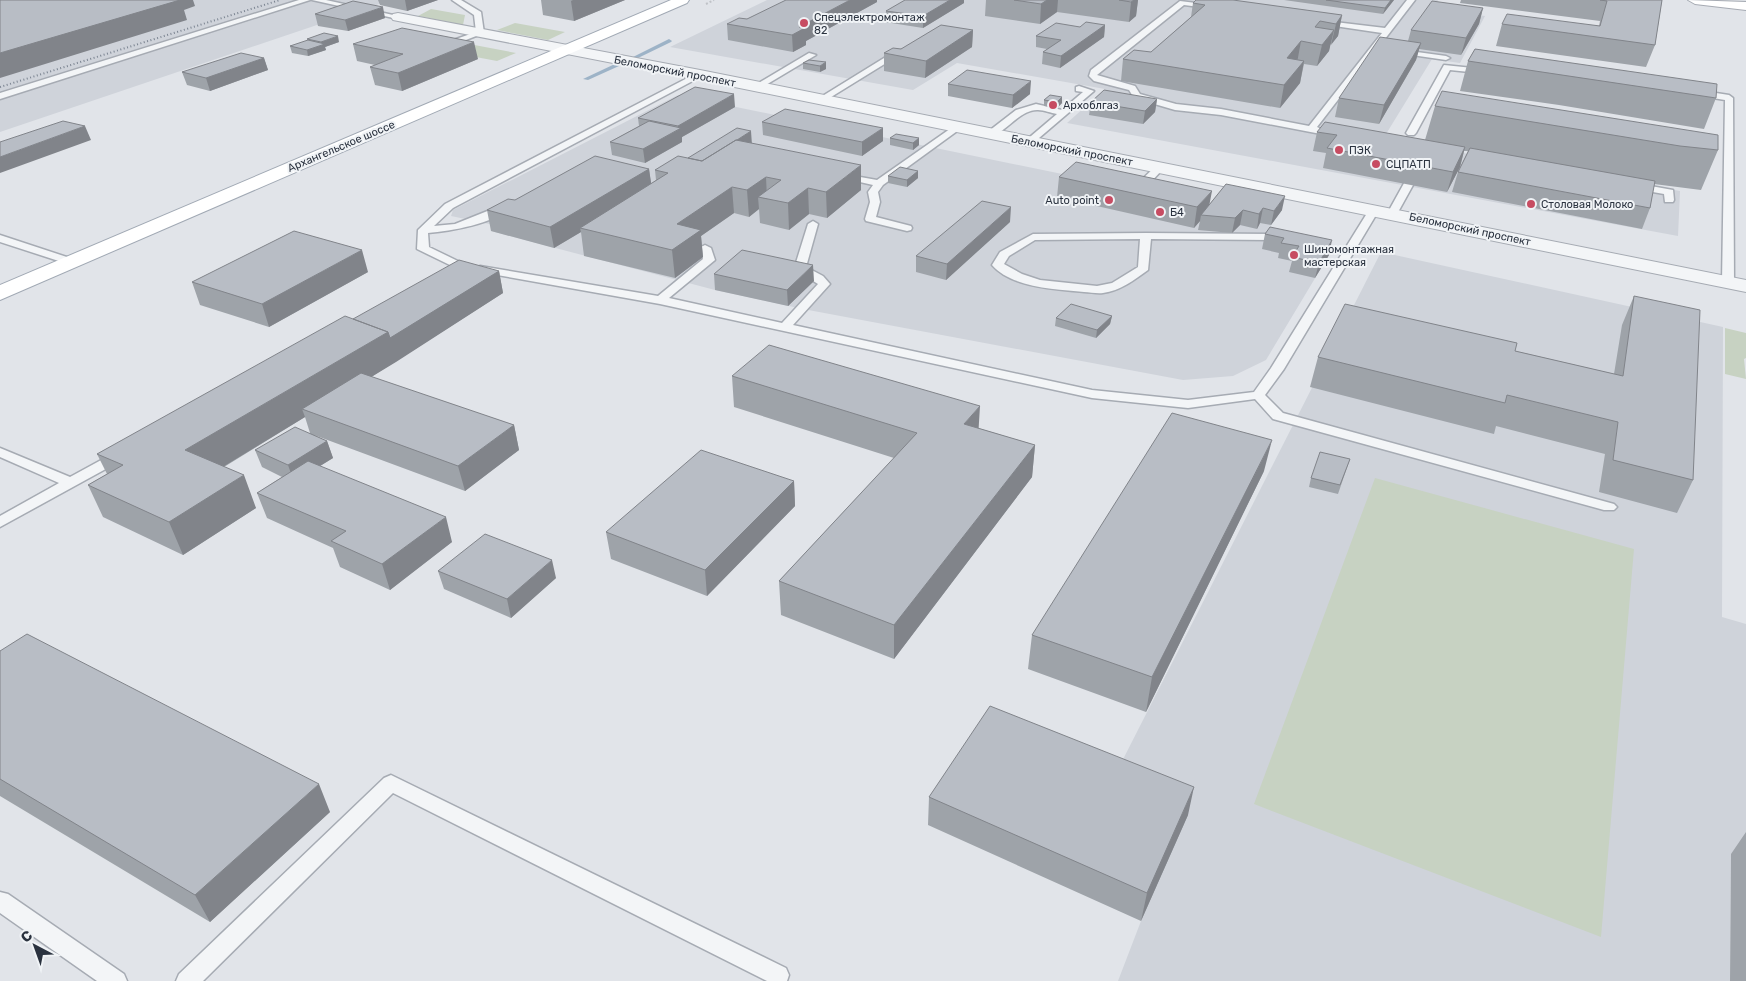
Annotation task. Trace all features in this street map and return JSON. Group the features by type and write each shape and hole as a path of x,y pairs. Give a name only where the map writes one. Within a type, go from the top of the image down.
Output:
{"main road":[{"name":"Архангельское шоссе","path":"0,293 682,0"},
{"path":"1695,0 1746,6"}],"street":[{"name":"Беломорский проспект","path":"398,17 700,75 1159,168 1229,185 1374,210 1746,286"}],"lane":[{"path":"0,96 306,0"},
{"path":"316,0 398,17"},
{"path":"439,49 480,33 478,14 456,0"},
{"path":"1311,129 1383,49 1387,31 1411,0"},
{"path":"1220,8 1203,3 1183,3 1094,72 1093,76 1097,79 1132,88 1138,96 1175,107 1222,112 1330,132"},
{"path":"1308,20 1387,31"},
{"path":"820,100 908,47"},
{"path":"1383,49 1446,58"},
{"path":"756,87 812,54"},
{"path":"1411,133 1425,117 1447,67 1476,71 1481,61 1490,63"},
{"path":"423,230 450,206 700,75"},
{"path":"1029,142 1090,91 1079,89"},
{"path":"1690,92 1729,98 1724,167 1728,282"},
{"path":"990,134 1019,112 1036,108 1064,113"},
{"path":"907,228 870,219 875,202 873,192 879,183 957,127"},
{"path":"1392,214 1422,160"},
{"path":"1158,191 1140,187 1159,168"},
{"path":"832,172 879,183"},
{"path":"1620,184 1669,192 1669,200"},
{"path":"423,230 456,227 475,222 518,200"},
{"path":"423,230 424,249 460,266 660,300 1092,394 1188,404 1258,396 1277,369 1343,252 1374,210"},
{"path":"786,326 824,284 819,278 800,269 813,224"},
{"path":"1146,236 1144,268 1123,282 1105,289 1056,287 1030,282 1010,274 998,265 1004,254 1033,238 1146,236 1277,237 1295,241"},
{"path":"0,238 72,262"},
{"path":"660,300 709,260 705,248"},
{"path":"442,276 460,266"},
{"path":"1258,396 1278,416 1609,507"},
{"path":"0,522 130,450"},
{"path":"0,452 70,483"},
{"path":"187,981 390,783 778,975"},
{"path":"0,901 116,981"}],"shaded area":[{"path":"0,0 391,0 0,132"},
{"path":"767,0 1438,0 1433,9 1485,16 1460,63 1432,59 1383,139 1680,191 1678,236 1067,123 1105,89 957,63 913,90 670,47"},
{"path":"678,95 1072,176 1208,212 1282,210 1271,225 1267,242 1329,255 1266,360 1233,376 1183,380 803,309 715,290 491,231 499,226 451,216 453,210"},
{"path":"1381,252 1723,327 1722,617 1746,624 1746,860 1731,855 1730,981 1118,981 1141,921 1111,783"}],"green space":[{"path":"431,9 465,15 463,25 418,16"},
{"path":"515,23 565,32 548,40 497,30"},
{"path":"469,44 516,53 497,61 449,52"},
{"path":"1725,328 1746,333 1746,358 1744,359 1746,379 1725,374"},
{"path":"1375,478 1634,549 1601,937 1254,804"}],"building":[{"path":"0,0 180,0 0,53"},
{"path":"786,0 850,0 799,27 805,28 792,35 727,24 739,18 747,19"},
{"path":"905,0 950,0 923,16 886,11"},
{"path":"1014,0 1047,0 1041,4"},
{"path":"1196,0 1233,0 1342,15 1336,24 1320,21 1315,27 1334,30 1322,45 1301,41 1287,58 1304,61 1284,85 1123,59 1134,50 1151,52 1205,5 1193,3"},
{"path":"1326,0 1391,0 1385,8"},
{"path":"1600,0 1662,0 1655,45 1502,24 1507,14 1600,26 1607,1"},
{"path":"353,1 383,7 345,20 315,14"},
{"path":"1432,1 1483,8 1466,38 1411,30"},
{"path":"1086,22 1105,25 1061,56 1043,52 1061,40 1036,36 1056,23 1080,27"},
{"path":"941,25 973,30 926,61 884,53 893,48 901,49"},
{"path":"402,28 474,42 398,73 370,67 403,54 353,44"},
{"path":"324,33 338,36 321,42 307,39"},
{"path":"1380,37 1421,43 1384,105 1339,98"},
{"path":"308,40 325,44 307,50 290,46"},
{"path":"1475,49 1717,84 1716,98 1468,61"},
{"path":"241,53 264,58 206,78 182,72"},
{"path":"809,60 826,62 820,66 803,63"},
{"path":"967,70 1031,81 1013,95 948,84"},
{"path":"695,87 734,94 678,126 638,118"},
{"path":"1104,90 1157,99 1145,111 1091,102"},
{"path":"1442,91 1718,135 1718,150 1680,146 1435,106"},
{"path":"1050,95 1062,97 1057,102 1044,100"},
{"path":"785,109 883,128 862,142 762,122"},
{"path":"63,121 85,126 0,157 0,142"},
{"path":"649,121 681,128 643,149 610,142"},
{"path":"1325,122 1465,147 1453,172 1327,148 1337,135 1317,132"},
{"path":"737,128 751,131 702,161 688,158"},
{"path":"896,134 919,138 913,143 890,138"},
{"path":"736,140 861,165 826,192 808,188 788,203 758,197 781,180 766,177 747,190 732,187 677,224 701,230 672,250 580,228 668,173 655,170 678,156 702,161"},
{"path":"1470,148 1655,181 1650,208 1458,172"},
{"path":"595,156 649,169 550,227 487,210 508,199 515,200"},
{"path":"1076,162 1212,191 1197,207 1059,177"},
{"path":"900,167 918,171 907,180 888,176"},
{"path":"1226,184 1285,196 1274,211 1263,208 1259,214 1243,210 1235,218 1201,215"},
{"path":"982,201 1011,207 947,264 916,256"},
{"path":"1270,227 1332,240 1319,263 1292,257 1299,246 1281,243 1284,238 1265,234"},
{"path":"294,231 362,250 262,304 192,282"},
{"path":"742,250 813,265 787,290 714,274"},
{"path":"459,260 499,271 390,338 388,332 353,319"},
{"path":"1634,296 1700,310 1693,480 1613,460 1618,422 1507,395 1505,403 1318,357 1345,304 1517,343 1515,351 1623,376"},
{"path":"1071,304 1112,316 1097,330 1056,318"},
{"path":"345,316 388,332 185,450 244,475 169,522 88,485 123,465 97,454"},
{"path":"769,345 980,406 964,424 1035,445 894,625 779,581 917,433 732,376"},
{"path":"361,373 514,425 458,466 302,409"},
{"path":"1172,413 1272,440 1152,677 1032,635"},
{"path":"295,427 327,441 288,465 255,450"},
{"path":"701,450 794,481 705,570 606,532"},
{"path":"1320,452 1350,459 1340,485 1311,478"},
{"path":"308,461 446,517 382,564 331,541 346,531 257,493"},
{"path":"485,534 552,560 507,599 438,571"},
{"path":"27,634 319,784 195,895 0,779 0,651"},
{"path":"990,706 1194,787 1147,893 929,797"}],"waterway":[{"path":"636,57 669,41"},
{"path":"586,79 617,65"}],"railway":[{"path":"0,87 280,0"}],"place":[{"name":"Спецэлектромонтаж 82","path":"804,23"},
{"name":"Архоблгаз","path":"1053,105"},
{"name":"ПЭК","path":"1339,150"},
{"name":"СЦПАТП","path":"1376,164"},
{"name":"Auto point","path":"1109,200"},
{"name":"Столовая Молоко","path":"1531,204"},
{"name":"Б4","path":"1160,212"},
{"name":"Шиномонтажная мастерская","path":"1294,255"}]}
